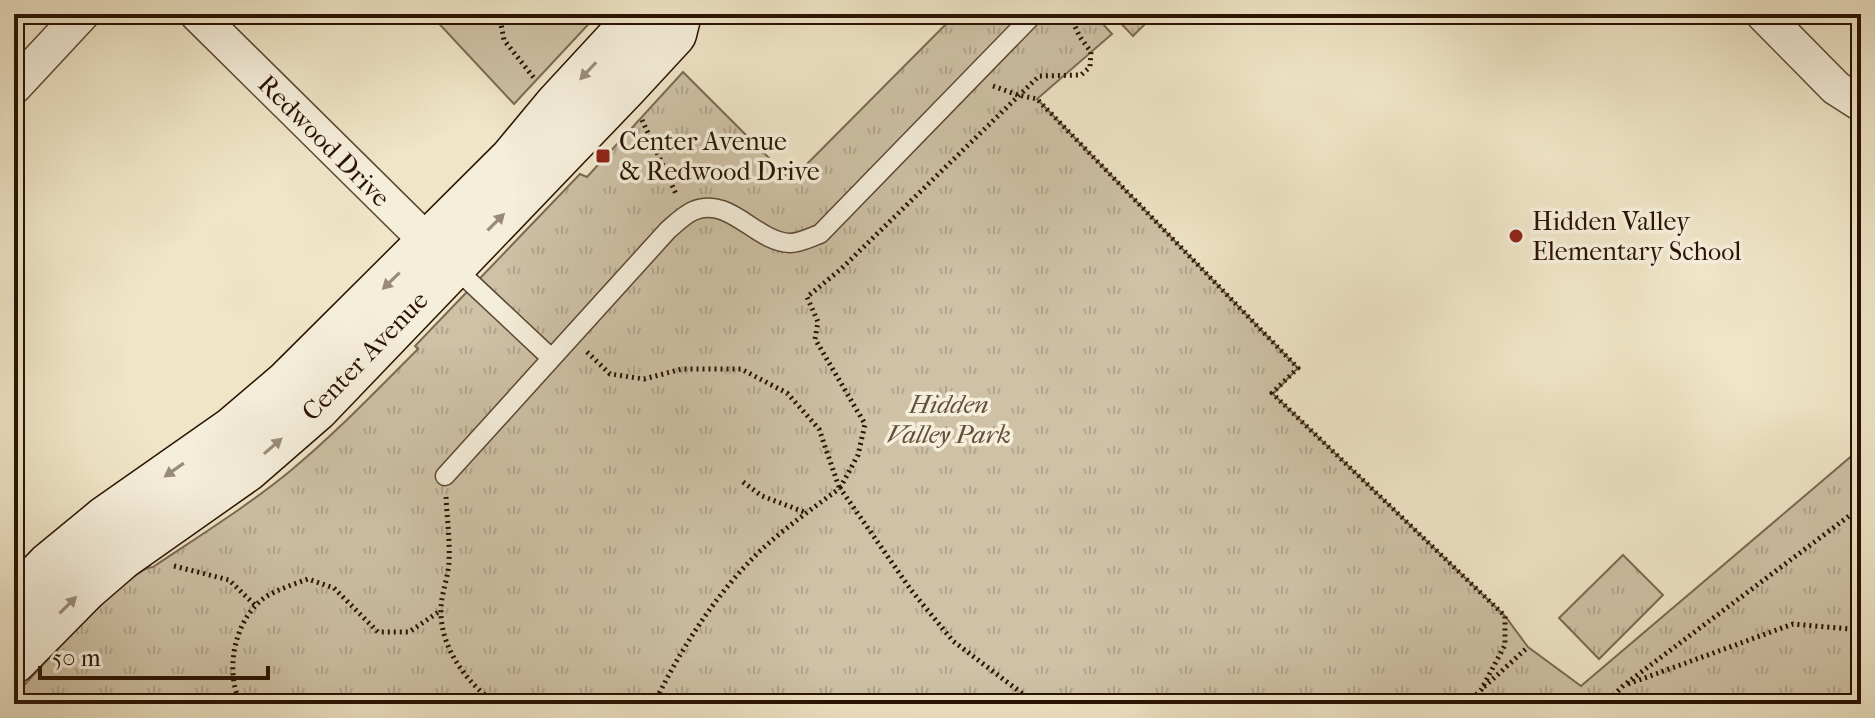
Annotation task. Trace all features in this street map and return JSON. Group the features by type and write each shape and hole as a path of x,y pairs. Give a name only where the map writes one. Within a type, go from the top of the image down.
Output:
{"street":[{"path":"14,87 82,14"},
{"name":"Redwood Drive","path":"197,14 440,255"},
{"name":"Center Avenue","path":"14,661 85,589 122,557 247,469 316,409 440,255 512,159 641,14"},
{"name":"Center Avenue","path":"14,601 49,565 83,537 233,429 440,255 626,86 674,34 679,14"},
{"path":"1763,14 1836,88 1861,104"}],"lane":[{"path":"445,476 668,230 694,210 720,209 768,239 792,243 820,234 1034,14"},
{"path":"440,255 550,357"}],"path":[{"path":"499,14 504,40 556,106"},
{"path":"654,704 673,665 708,613 756,555 840,488 858,455 865,424 815,339 818,322 807,297 841,269 1039,76 1081,75 1090,67 1091,52 1069,14"},
{"path":"973,78 1037,99 1298,368 1272,393 1505,616 1505,645 1481,690"},
{"path":"626,86 686,216"},
{"path":"550,357 579,345 610,374 644,379 682,369 741,369 787,393 819,429 840,488 911,590 953,641 1036,704"},
{"path":"445,476 449,561 440,611 448,644 457,663 479,692 496,704"},
{"path":"743,482 762,496 807,513"},
{"path":"1605,704 1624,685 1861,507"},
{"path":"122,557 155,565 181,566 229,580 255,605"},
{"path":"241,704 234,691 233,650 246,619 255,605 267,596 308,579 334,588 378,632 409,632 440,611"},
{"path":"1624,685 1793,624 1861,630"},
{"path":"1467,704 1528,647"},
{"path":"14,694 65,704"}],"green space":[{"path":"430,14 598,14 514,104"},
{"name":"Hidden Valley Park","path":"956,14 1094,14 1112,34 1037,99 1298,368 1273,394 1505,616 1528,647 1581,686 1861,448 1861,692 1806,704 16,704 20,700 19,691 105,600 141,571 153,567 256,497 339,427 418,349 415,346 580,174 587,177 683,72 791,180"},
{"path":"1112,14 1155,14 1133,36"},
{"path":"1623,555 1663,595 1599,659 1559,618"}],"shaded area":[{"path":"1861,692 1861,704 1806,704"}],"place":[{"name":"Center Avenue & Redwood Drive","path":"603,156"},
{"name":"Hidden Valley Elementary School","path":"1516,236"}]}
